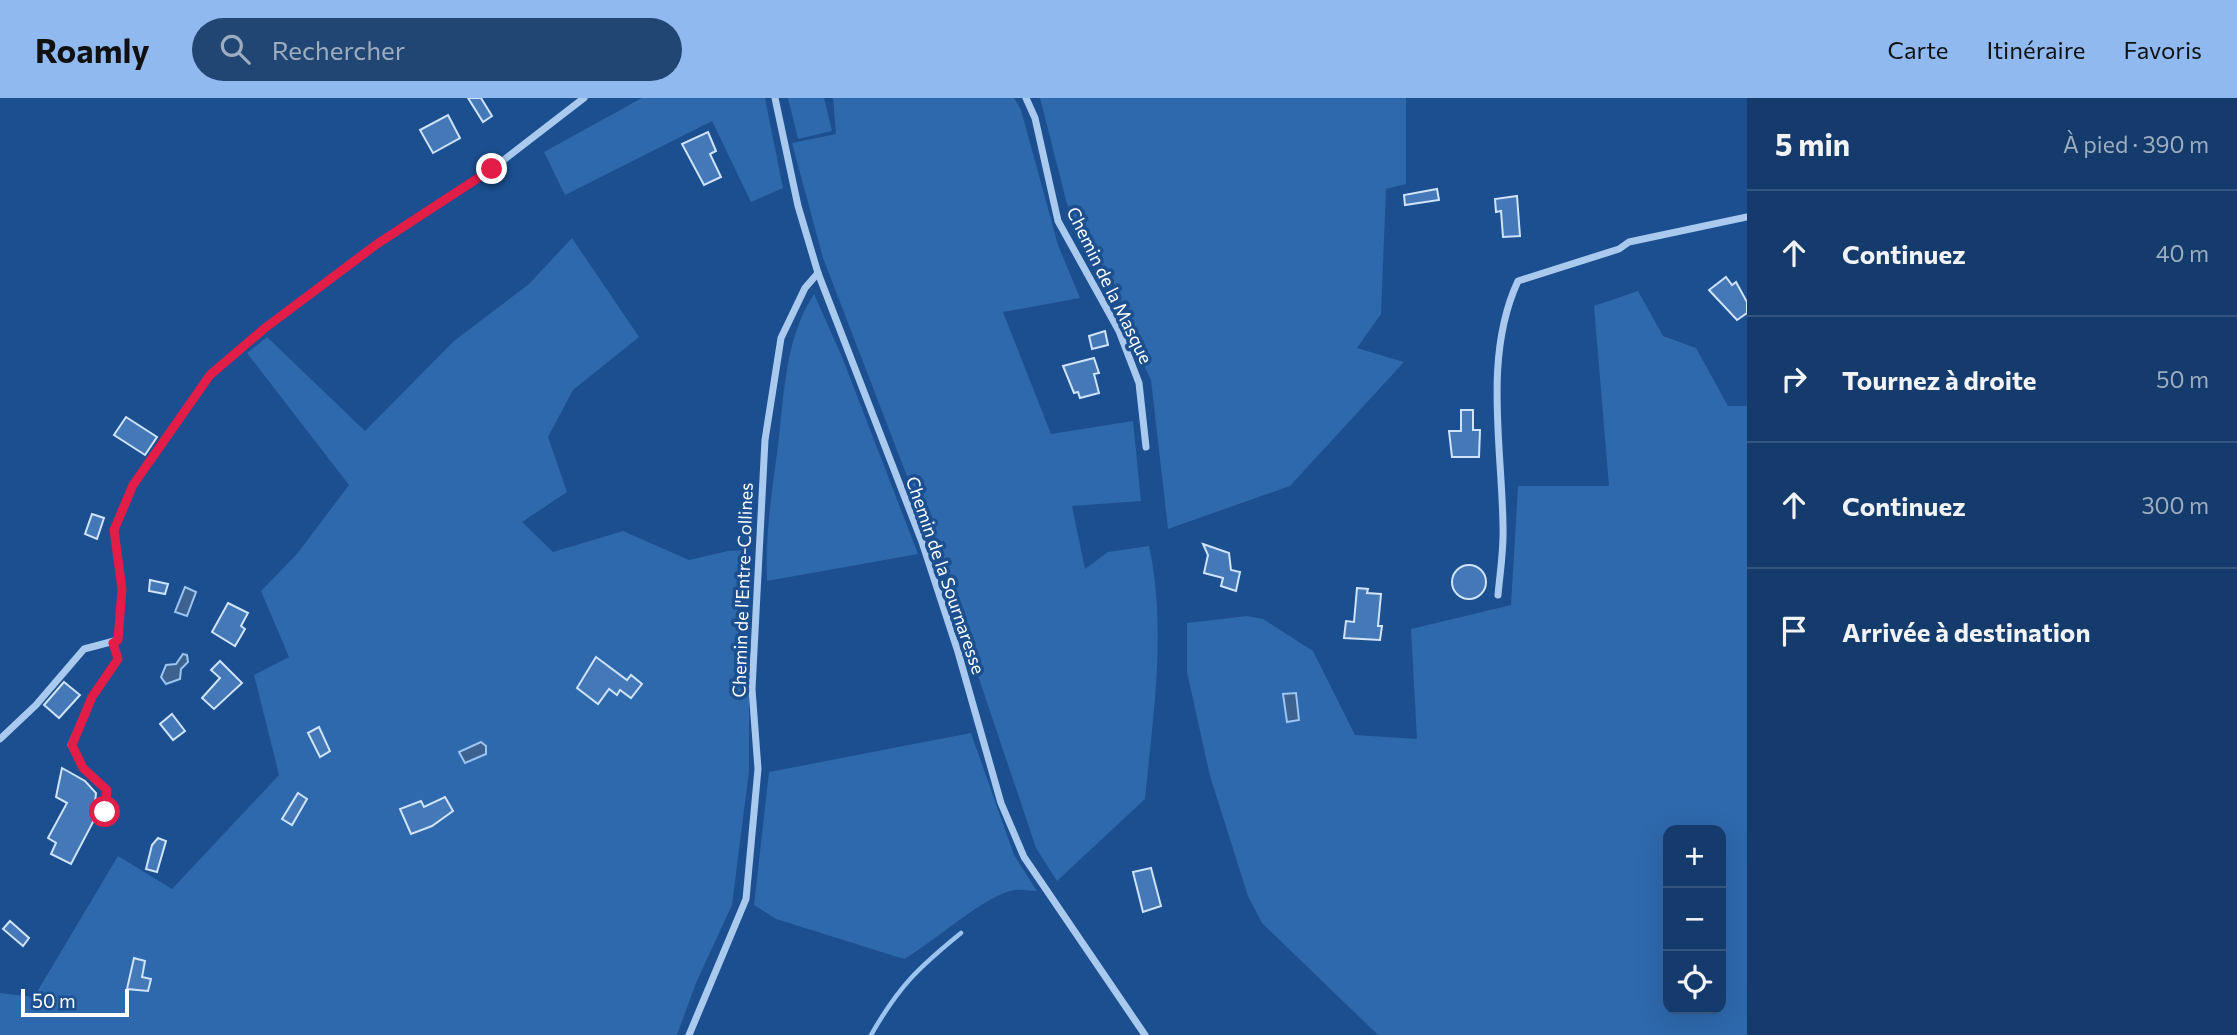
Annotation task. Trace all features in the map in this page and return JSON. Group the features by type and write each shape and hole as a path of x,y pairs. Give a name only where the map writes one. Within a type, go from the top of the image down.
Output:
{"street":[{"path":"0,739 36,705 83,649 118,640 122,589 114,530 133,485 210,375 265,328 377,244 492,169 584,98"},
{"name":"Chemin de la Sournaresse","path":"775,98 798,206 818,273 922,542 958,652 1002,803 1024,857 1145,1035"},
{"name":"Chemin de la Masque","path":"1026,98 1035,118 1058,221 1119,331 1139,383 1146,447"},
{"path":"1498,595 1504,529 1498,341 1506,307 1518,281 1619,249 1629,242 1747,217"},
{"name":"Chemin de l'Entre-Collines","path":"689,1035 746,899 758,769 752,689 765,440 780,338 805,288 818,273"},
{"path":"105,812 107,790 83,768 72,745 92,697 118,659 113,643"}],"shaded area":[{"path":"642,98 765,98 783,188 751,202 712,121 565,195 544,152"},
{"path":"788,98 824,98 832,131 798,139"},
{"path":"833,98 1014,98 1021,110 1058,245 1080,298 1003,312 1051,434 1133,421 1141,501 1072,506 1085,569 1108,552 1149,546 1158,641 1155,704 1145,799 1057,881 1036,848 937,554 823,258 792,143 836,134"},
{"path":"1040,98 1406,98 1406,184 1386,189 1381,314 1357,348 1404,362 1290,486 1168,529 1151,380 1067,204"},
{"path":"572,238 639,337 573,390 548,437 567,492 522,522 553,552 623,531 689,560 728,551 749,550 749,771 732,905 696,983 677,1035 0,1035 0,993 34,997 118,856 172,889 279,775 254,675 289,657 261,591 297,554 349,485 247,353 267,337 365,431 454,341 529,284"},
{"path":"1638,291 1663,336 1696,348 1728,406 1747,406 1747,1035 1378,1035 1262,923 1248,896 1210,776 1187,672 1187,623 1247,616 1263,619 1313,651 1355,735 1417,739 1411,629 1511,605 1518,486 1609,486 1594,306"},
{"path":"814,294 842,357 918,554 767,581 770,513 787,367 797,329"},
{"path":"185,587 196,592 187,616 175,612"},
{"path":"183,654 187,655 188,662 181,669 180,679 166,684 161,677 166,665 176,664"},
{"path":"1296,693 1299,720 1287,722 1283,694"},
{"path":"971,733 1014,855 1037,891 1015,890 1003,893 975,909 904,959 776,919 754,905 769,772"},
{"path":"481,742 486,746 486,754 465,763 459,752"}],"building":[{"path":"468,98 481,98 492,116 483,122"},
{"path":"448,115 460,138 433,153 420,130"},
{"path":"708,132 716,151 710,154 721,177 704,185 682,144"},
{"path":"1437,189 1439,200 1405,205 1404,195"},
{"path":"1517,196 1520,236 1503,237 1501,211 1496,212 1495,199"},
{"path":"1726,277 1732,285 1736,282 1747,302 1747,313 1737,320 1709,290"},
{"path":"1105,331 1108,345 1092,349 1089,336"},
{"path":"1094,358 1099,373 1094,374 1099,393 1080,398 1078,392 1074,393 1063,366"},
{"path":"1461,410 1473,410 1473,430 1480,430 1479,457 1452,457 1449,431 1461,431"},
{"path":"126,417 157,437 145,455 114,435"},
{"path":"92,514 104,518 97,539 85,534"},
{"path":"1203,544 1229,553 1231,570 1240,572 1236,591 1221,586 1223,578 1204,573 1208,555"},
{"path":"1469,565 1481,570 1486,582 1481,594 1469,599 1457,594 1452,582 1457,570"},
{"path":"150,580 168,584 165,594 149,591"},
{"path":"1357,588 1368,589 1367,593 1381,594 1378,626 1382,626 1380,640 1344,638 1346,621 1354,622"},
{"path":"228,603 248,613 241,626 245,629 235,646 212,632"},
{"path":"596,657 627,680 631,675 642,684 631,698 620,690 617,695 609,689 598,704 577,688"},
{"path":"220,661 242,683 214,709 202,698 220,678 211,670"},
{"path":"64,682 80,695 59,718 44,705"},
{"path":"172,714 185,731 173,740 160,724"},
{"path":"319,727 330,751 320,757 308,733"},
{"path":"62,768 85,781 96,793 93,822 71,864 51,854 56,843 48,838 67,803 56,797"},
{"path":"298,793 307,799 292,825 282,819"},
{"path":"445,797 453,811 432,826 411,834 400,809 421,801 424,807"},
{"path":"158,838 166,841 157,872 146,869 152,845"},
{"path":"1151,868 1161,906 1143,912 1133,872"},
{"path":"10,921 29,938 23,946 3,929"},
{"path":"134,958 145,961 142,977 151,979 148,991 127,989"}],"waterway":[{"path":"871,1035 910,979 961,933"}],"route":[{"path":"105,812 107,790 83,768 72,745 92,697 118,659 113,643 118,640 122,589 114,530 133,485 210,375 265,328 377,244 492,169"}]}
